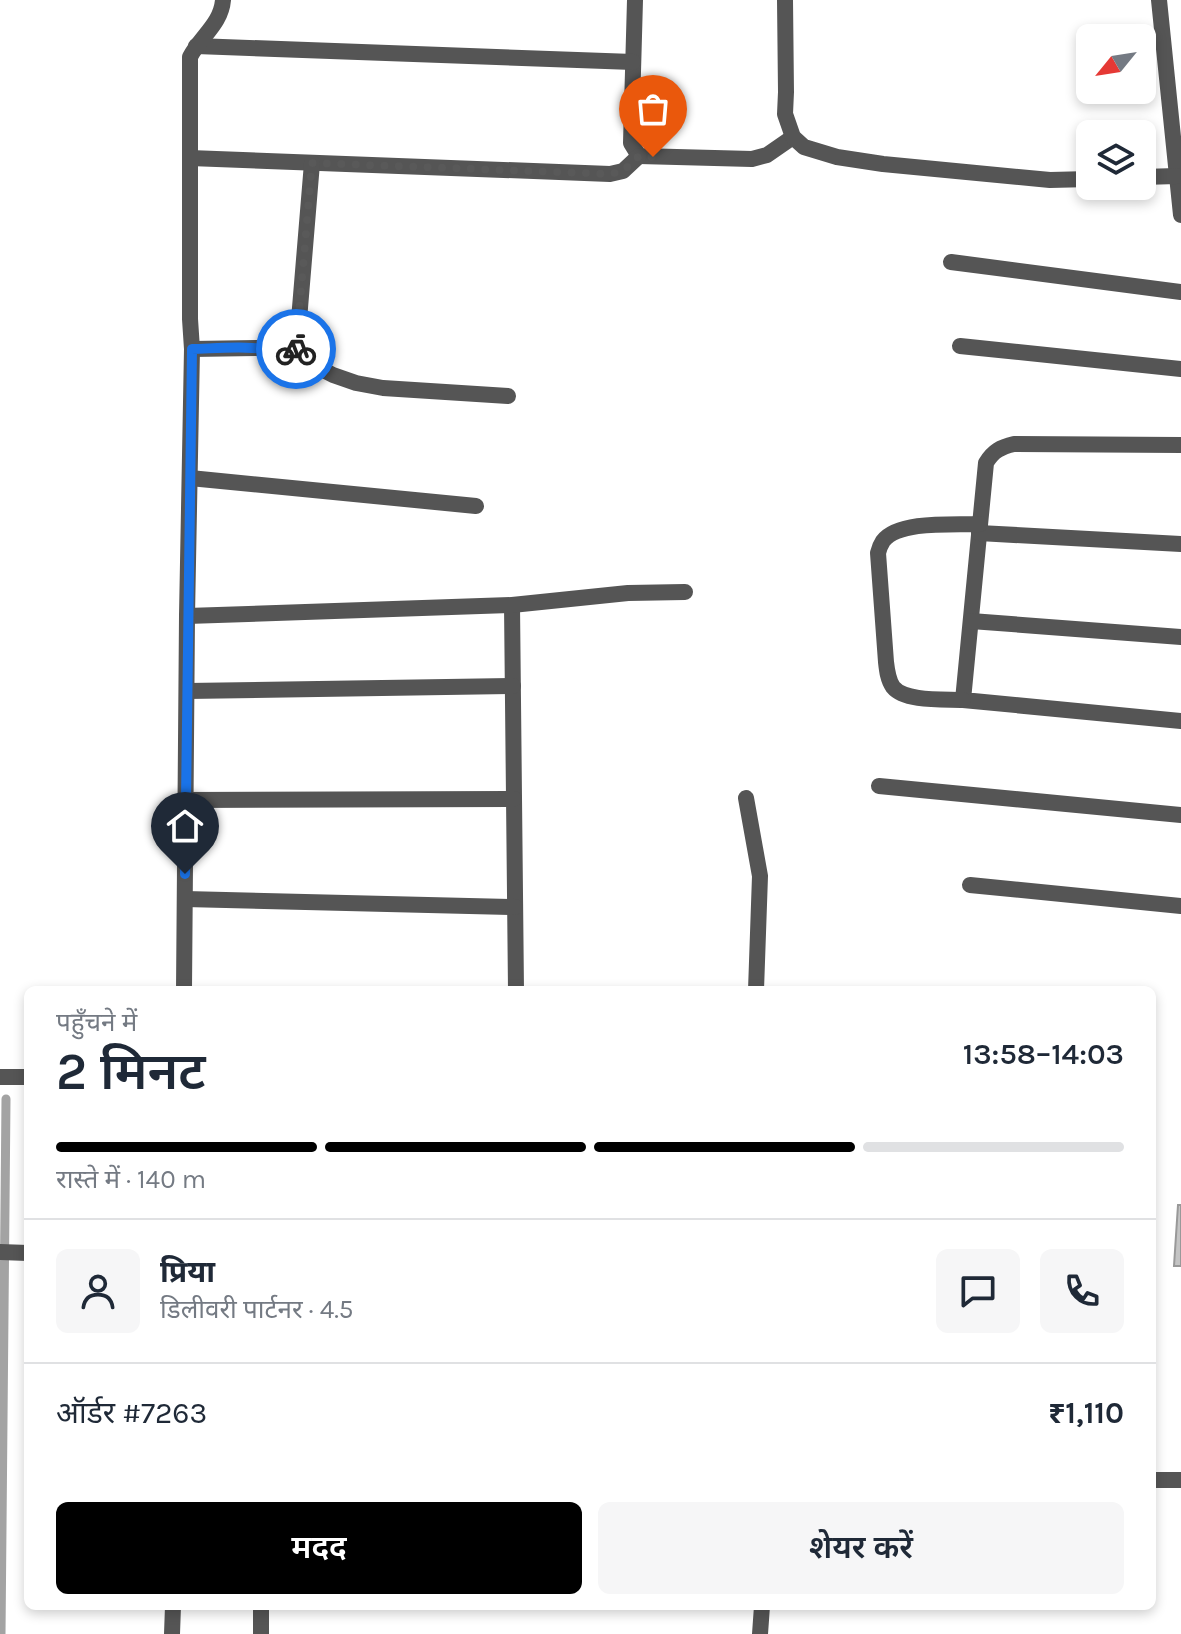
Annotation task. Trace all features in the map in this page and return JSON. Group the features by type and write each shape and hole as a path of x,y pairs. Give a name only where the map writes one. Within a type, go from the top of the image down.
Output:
{"street":[{"path":"184,986 192,349 190,57 217,21 223,0"},
{"path":"635,0 631,143 639,156"},
{"path":"785,0 785,114 793,137 804,147 837,157 883,164 1050,180 1076,179"},
{"path":"1159,0 1174,81 1181,215"},
{"path":"196,46 633,62"},
{"path":"190,158 610,174 623,171 639,156 752,159 767,155 793,137"},
{"path":"296,356 312,163"},
{"path":"1156,177 1177,176"},
{"path":"951,262 1181,292"},
{"path":"960,346 1181,369"},
{"path":"192,349 277,350 356,383 383,388 508,396"},
{"path":"963,700 986,463 990,456 1003,446 1014,444 1181,445"},
{"path":"190,478 476,506"},
{"path":"1181,544 980,528 900,529 881,542 878,553 888,676 893,688 909,697 1181,721"},
{"path":"187,616 512,605 628,593 685,592"},
{"path":"512,605 516,986"},
{"path":"971,621 1181,637"},
{"path":"187,691 513,686"},
{"path":"879,786 1181,815"},
{"path":"746,798 760,876 756,986"},
{"path":"185,800 514,799"},
{"path":"970,885 1181,906"},
{"path":"185,899 515,907"},
{"path":"0,1077 24,1077"},
{"path":"0,1252 24,1253"},
{"path":"1156,1480 1181,1480"},
{"path":"172,1634 173,1610"},
{"path":"261,1610 261,1634"},
{"path":"760,1634 762,1610"}],"building":[{"path":"1178,1205 1181,1205 1181,1266 1174,1266"}],"waterway":[{"path":"1,1634 6,1099"}],"way so far":[{"path":"296,349 312,163 615,174 639,156 653,157"}],"route":[{"path":"185,874 192,349 261,348 296,356 296,349"}]}
